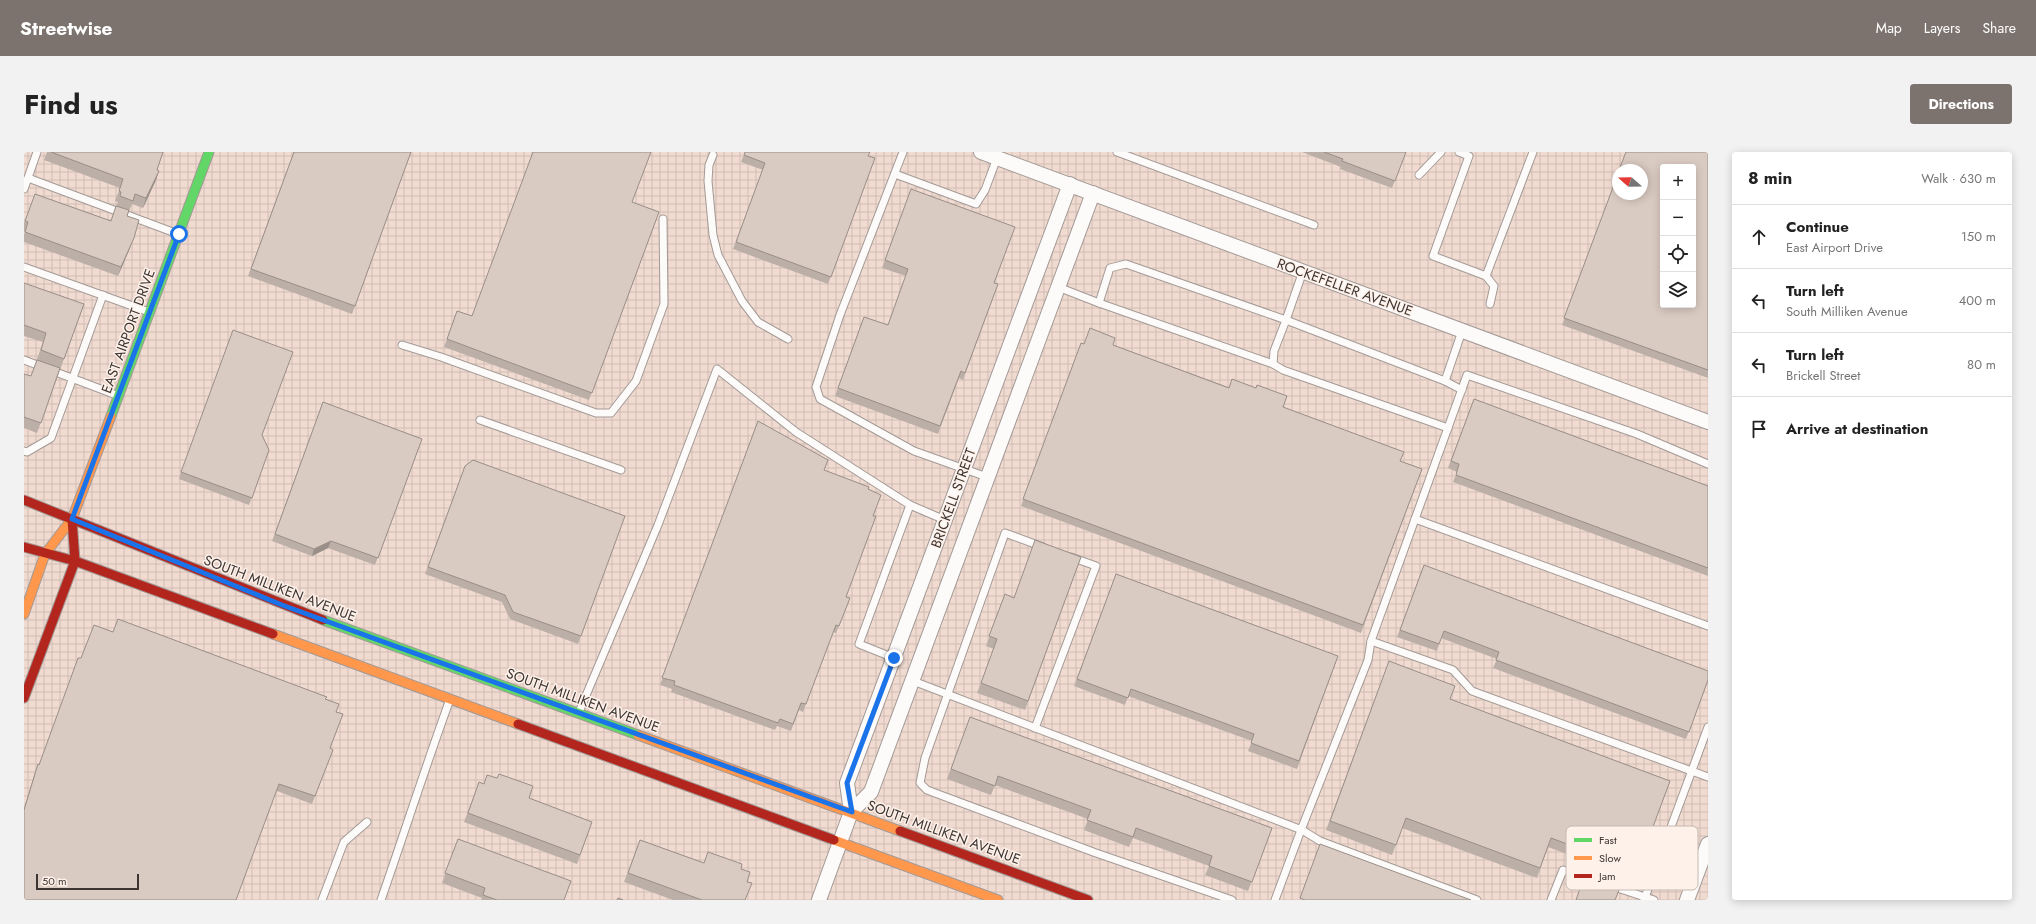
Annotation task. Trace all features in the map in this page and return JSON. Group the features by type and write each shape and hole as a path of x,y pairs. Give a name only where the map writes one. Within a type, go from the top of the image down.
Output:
{"main road":[{"name":"EAST AIRPORT DRIVE","path":"24,614 45,554 72,519 209,152"},
{"name":"SOUTH MILLIKEN AVENUE","path":"24,500 282,605 852,812 1088,900"},
{"name":"EAST AIRPORT DRIVE","path":"24,698 75,562 72,519"},
{"path":"24,547 75,562 451,698 998,900"}],"street":[{"name":"ROCKEFELLER AVENUE","path":"981,152 1708,422"},
{"name":"BRICKELL STREET","path":"852,812 847,783 1070,184"},
{"name":"BRICKELL STREET","path":"819,900 852,812 871,792 1093,193"},
{"path":"1698,871 1708,844"},
{"path":"1687,900 1691,890"}],"lane":[{"path":"24,189 37,152"},
{"path":"903,152 840,315 816,387 820,399 914,451 987,477"},
{"path":"1118,152 1314,225"},
{"path":"1419,175 1441,152"},
{"path":"1459,152 1469,156 1433,256 1486,276 1494,286 1490,304"},
{"path":"1486,276 1533,152"},
{"path":"713,155 709,165 708,181 713,235 718,255 742,301 758,322 788,339"},
{"path":"895,174 976,204 985,190 997,158"},
{"path":"28,178 179,234"},
{"path":"402,345 596,413 611,413 636,380 664,304 663,220"},
{"path":"1099,303 1110,268 1126,264 1286,320 1445,381 1462,390"},
{"path":"24,266 150,312"},
{"path":"1273,364 1274,351 1303,271"},
{"path":"1058,287 1099,303 1273,364 1282,370 1448,428"},
{"path":"24,451 27,452 51,438 103,295"},
{"path":"1445,381 1462,331"},
{"path":"24,360 119,396"},
{"path":"578,713 658,524 717,369 796,432 910,505 945,520"},
{"path":"1275,900 1300,830 1368,660 1371,641 1468,375 1637,434 1708,464"},
{"path":"480,420 620,470"},
{"path":"894,658 859,644 910,505"},
{"path":"1416,519 1708,626"},
{"path":"1047,548 1005,533 925,758 920,783 927,790 1096,853 1232,900"},
{"path":"1035,728 1096,566 1061,554"},
{"path":"1371,641 1453,670 1472,690 1708,777"},
{"path":"912,681 1300,830 1320,841 1477,900"},
{"path":"381,900 405,831 415,796 451,698"},
{"path":"1671,826 1708,727"},
{"path":"322,900 344,842 367,822"},
{"path":"1551,900 1563,870 1566,871"},
{"path":"1621,890 1654,900"}],"shaded area":[{"path":"24,152 1708,152 1708,900 24,900"}],"building":[{"path":"51,152 163,152 157,170 159,171 146,198 135,194 133,201 120,196 121,192 119,191 123,179"},
{"path":"294,152 411,152 355,306 251,269"},
{"path":"533,152 651,152 632,202 659,212 592,393 447,339 457,311 472,316"},
{"path":"745,152 870,152 868,156 875,158 831,277 736,242 765,163 744,155"},
{"path":"1324,152 1406,152 1395,181 1342,161 1343,159"},
{"path":"1626,152 1708,152 1708,370 1564,318 1612,190 1612,200 1648,200 1648,164 1621,164"},
{"path":"911,189 1015,227 994,283 998,284 965,373 961,371 940,426 838,388 864,317 888,325 908,269 885,260"},
{"path":"35,194 111,221 116,206 129,210 127,216 139,220 134,238 121,267 25,232 28,222 25,221"},
{"path":"24,283 84,304 64,359 41,350 46,333 24,325"},
{"path":"1090,328 1115,338 1113,345 1229,388 1232,379 1256,388 1257,385 1287,396 1283,407 1404,452 1400,461 1422,469 1363,625 1023,499 1081,343 1084,344"},
{"path":"233,330 293,352 262,435 269,450 252,498 181,472"},
{"path":"37,360 60,368 41,423 24,417 24,374 31,376"},
{"path":"1474,399 1708,486 1708,568 1456,475 1459,464 1451,461"},
{"path":"323,402 422,439 378,558 331,541 314,549 275,534"},
{"path":"758,421 828,460 824,470 869,487 868,489 881,495 873,516 876,516 846,597 850,598 839,626 836,625 806,704 801,703 793,724 780,719 778,723 674,685 675,681 662,678"},
{"path":"473,460 625,516 581,636 513,612 505,595 428,567 465,466"},
{"path":"1035,540 1081,557 1028,701 981,683 997,639 989,636 1005,594 1014,598"},
{"path":"1424,565 1708,671 1708,680 1689,732 1496,660 1499,652 1444,631 1439,644 1400,630"},
{"path":"1116,574 1338,656 1299,761 1251,743 1254,734 1131,689 1128,698 1077,679"},
{"path":"118,619 327,697 325,699 339,704 336,712 343,714 330,748 333,750 315,796 279,784 236,900 24,900 24,810 38,764 39,765 78,658 81,658 94,625 113,632"},
{"path":"1389,661 1455,686 1450,699 1670,781 1653,826 1566,826 1566,844 1551,838 1540,868 1406,818 1396,845 1330,821"},
{"path":"970,717 1272,828 1252,882 1209,866 1212,856 1136,828 1133,837 1087,820 1091,810 998,776 995,786 951,769"},
{"path":"499,774 533,786 529,798 592,822 580,855 468,813 479,782 484,784 487,775 497,778"},
{"path":"458,839 571,881 564,900 497,900 483,895 485,888 445,873"},
{"path":"640,840 704,863 708,852 742,864 741,869 750,872 747,882 752,883 745,900 702,900 628,873"},
{"path":"1320,844 1471,900 1305,900 1300,898"},
{"path":"1579,890 1619,890 1615,900 1576,900"}],"traffic: fast":[{"path":"111,416 209,152"},
{"path":"323,620 638,735"}],"traffic: slow":[{"path":"24,614 45,554 72,519 111,416"},
{"path":"273,634 518,724"},
{"path":"638,735 900,831"},
{"path":"834,840 998,900"}],"traffic: jam":[{"path":"24,500 323,620"},
{"path":"24,698 75,561 72,519"},
{"path":"24,547 75,561 273,634"},
{"path":"518,724 834,840"},
{"path":"900,831 1088,900"}],"route":[{"path":"179,234 72,519 282,605 852,812 847,783 894,658"}]}
